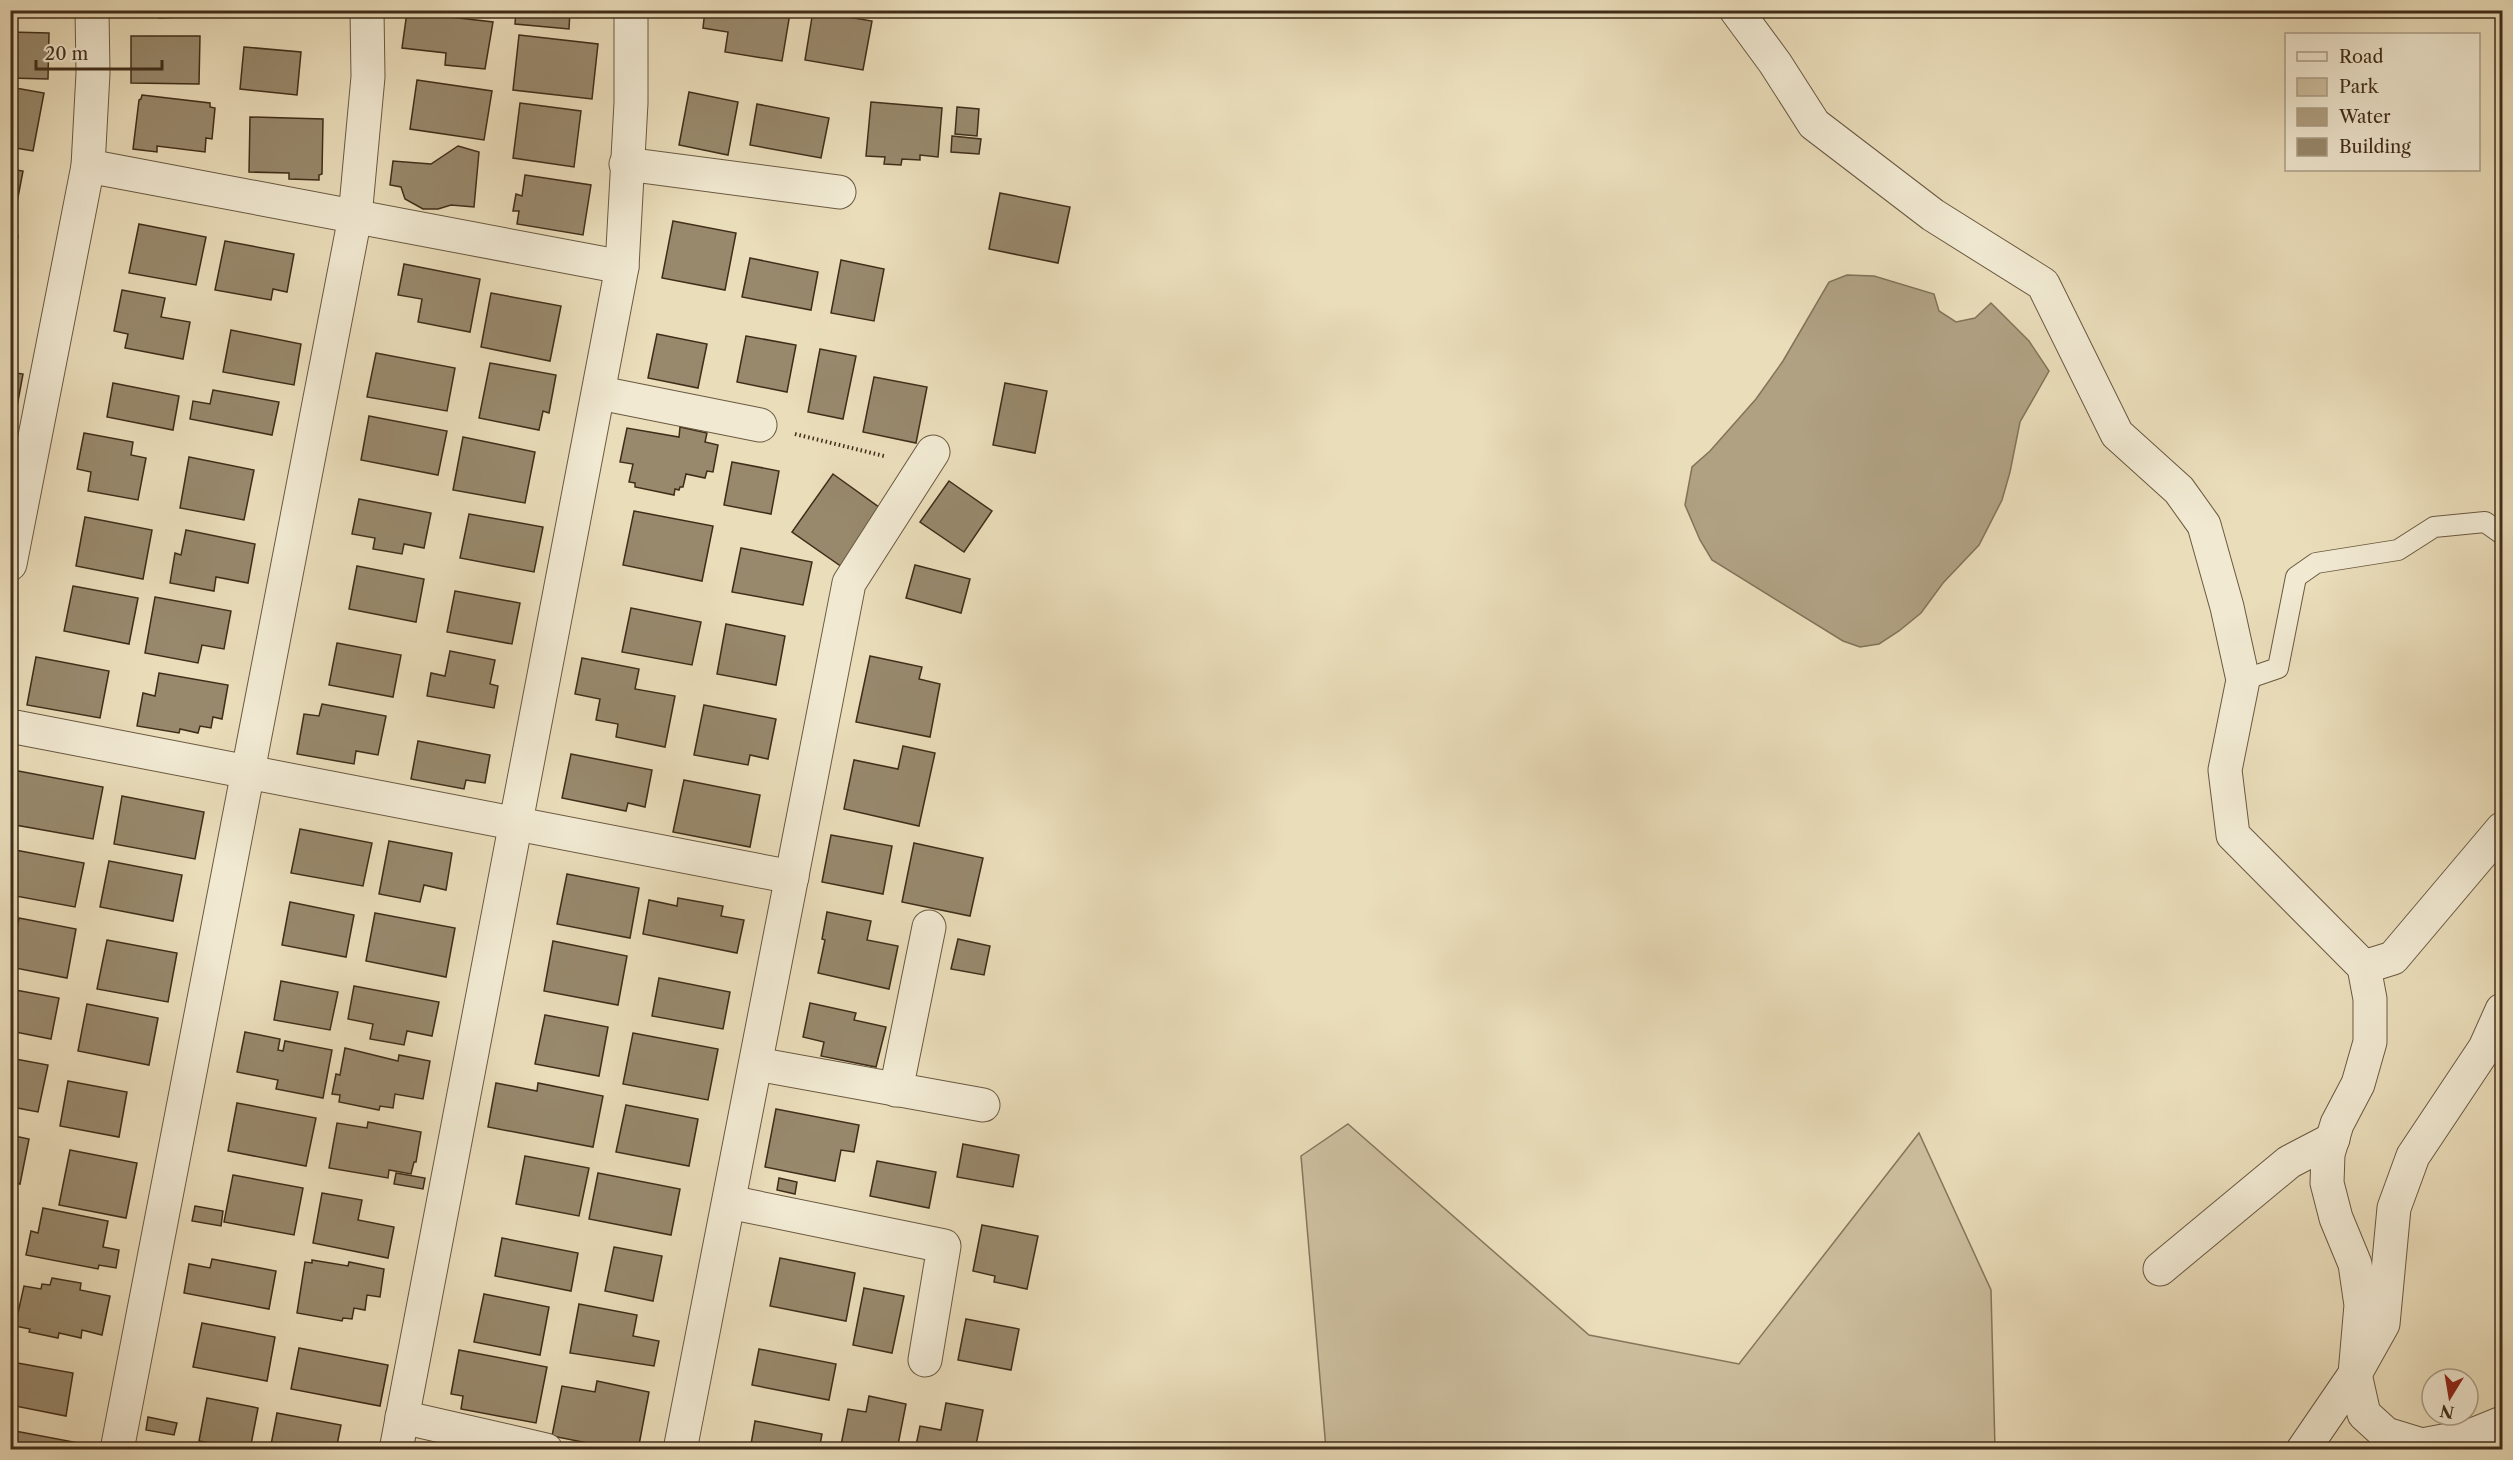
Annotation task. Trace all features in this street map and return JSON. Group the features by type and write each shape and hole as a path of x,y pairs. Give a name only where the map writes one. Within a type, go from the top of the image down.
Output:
{"street":[{"path":"10,564 87,166 93,73 92,10"},
{"path":"117,1449 355,217 369,77 368,10"},
{"path":"396,1449 600,393 622,267 631,103 631,10"},
{"path":"1736,10 1775,63 1814,124 1933,215 2043,284 2117,434 2179,490 2204,525 2227,607 2243,680 2225,770 2233,835 2364,968 2370,999 2370,1042 2358,1084 2337,1124 2328,1154 2327,1183 2336,1218 2355,1264 2361,1305 2355,1374 2364,1414 2386,1434 2422,1445 2470,1436 2502,1423"},
{"path":"626,164 839,192"},
{"path":"87,166 622,267"},
{"path":"600,393 760,425"},
{"path":"680,1449 849,583 926,462"},
{"path":"10,726 792,877"},
{"path":"2364,968 2393,958 2502,829"},
{"path":"896,1090 929,927"},
{"path":"2303,1449 2355,1374 2383,1324 2394,1208 2413,1156 2485,1048 2502,1010"},
{"path":"756,1064 983,1105"},
{"path":"2160,1269 2289,1162 2333,1139"},
{"path":"729,1202 944,1246 925,1360"},
{"path":"402,1417 546,1449"}],"lane":[{"path":"2243,680 2278,668 2296,577 2316,563 2398,550 2434,527 2484,522 2502,534"}],"path":[{"path":"760,425 926,462"}],"green space":[{"path":"1348,1124 1589,1335 1739,1364 1919,1133 1991,1290 1995,1449 1326,1449 1301,1156"}],"water":[{"path":"1847,275 1874,276 1934,294 1939,311 1956,322 1975,318 1991,303 2029,341 2049,371 2020,422 2002,500 1979,545 1943,583 1921,613 1879,644 1860,647 1843,641 1712,560 1700,540 1685,505 1692,467 1710,451 1756,399 1783,361 1829,282"}],"building":[{"path":"158,10 219,10 219,15 159,18"},
{"path":"245,10 312,10 311,15"},
{"path":"516,10 570,10 569,29 515,24"},
{"path":"705,10 777,10 790,13 782,61 725,52 728,32 703,28"},
{"path":"813,11 872,21 863,70 805,60"},
{"path":"407,12 493,22 485,69 445,65 446,53 402,48"},
{"path":"10,32 49,33 48,79 10,78"},
{"path":"519,35 598,44 592,99 513,90"},
{"path":"131,36 200,36 199,84 131,83"},
{"path":"244,47 301,52 297,95 240,89"},
{"path":"417,80 492,91 484,140 410,129"},
{"path":"10,87 44,93 33,151 10,147"},
{"path":"689,92 738,102 728,155 679,145"},
{"path":"142,95 210,103 210,107 215,108 212,139 206,138 205,152 157,146 157,152 133,149 139,100"},
{"path":"871,102 942,108 938,157 920,155 920,160 902,159 901,165 884,164 885,157 866,156"},
{"path":"520,103 581,111 574,167 513,158"},
{"path":"757,104 829,118 821,158 750,145"},
{"path":"957,107 979,109 977,136 955,134"},
{"path":"250,117 323,119 322,174 319,175 319,180 289,179 289,173 249,172"},
{"path":"952,136 981,139 979,154 951,152"},
{"path":"458,146 479,152 474,207 451,205 438,209 423,209 405,199 401,187 390,185 393,161 431,164"},
{"path":"10,169 23,171 14,218 10,218"},
{"path":"525,175 591,185 583,235 517,224 519,211 513,211 516,194 522,196"},
{"path":"1000,193 1070,207 1058,263 989,249"},
{"path":"673,221 736,233 725,290 662,278"},
{"path":"139,224 206,237 196,285 129,273"},
{"path":"10,234 18,236 10,273"},
{"path":"225,241 294,254 287,292 273,289 271,300 215,290"},
{"path":"750,258 818,272 811,310 742,297"},
{"path":"841,260 884,269 874,321 831,313"},
{"path":"404,264 480,279 470,332 418,322 422,299 398,295"},
{"path":"122,290 165,298 161,317 190,322 183,359 125,348 128,334 114,331"},
{"path":"491,293 561,306 550,361 481,347"},
{"path":"231,330 301,344 294,385 223,372"},
{"path":"657,334 707,344 698,388 648,378"},
{"path":"746,336 796,345 787,392 737,382"},
{"path":"820,349 856,356 843,419 808,412"},
{"path":"376,353 455,368 447,411 367,397"},
{"path":"490,363 556,375 549,413 543,411 539,430 479,418"},
{"path":"10,372 23,374 16,412 10,410"},
{"path":"874,377 927,387 916,443 863,432"},
{"path":"113,383 179,396 173,430 107,417"},
{"path":"1005,383 1047,391 1035,453 993,445"},
{"path":"213,390 279,402 272,435 190,419 193,401 210,404"},
{"path":"369,416 447,431 438,475 361,460"},
{"path":"680,427 707,433 705,442 718,445 713,472 707,471 705,478 686,474 683,487 679,490 675,489 674,495 635,487 635,483 629,482 633,464 620,462 627,428 679,437"},
{"path":"84,433 133,442 131,455 146,458 138,500 88,491 91,472 77,469"},
{"path":"463,437 535,452 525,503 453,490"},
{"path":"189,457 254,470 244,520 180,508"},
{"path":"732,462 779,471 771,514 724,505"},
{"path":"833,474 883,510 842,567 792,532"},
{"path":"949,481 992,511 964,552 920,522"},
{"path":"359,499 431,513 424,548 404,544 402,554 373,549 375,538 352,534"},
{"path":"634,511 713,526 702,581 623,565"},
{"path":"469,514 543,527 534,572 460,558"},
{"path":"85,517 152,530 143,579 76,566"},
{"path":"186,530 255,544 248,583 216,577 214,591 170,583 175,553 181,555"},
{"path":"741,548 812,562 803,605 732,592"},
{"path":"915,565 970,579 961,613 906,598"},
{"path":"357,566 424,579 416,622 349,609"},
{"path":"73,586 138,598 129,644 64,631"},
{"path":"455,591 520,603 512,644 447,632"},
{"path":"155,597 231,611 224,649 202,645 198,663 145,653"},
{"path":"631,608 701,622 692,665 622,652"},
{"path":"726,624 785,636 776,685 717,674"},
{"path":"337,643 401,655 393,697 329,685"},
{"path":"450,651 495,660 490,684 498,686 494,708 427,696 431,673 445,676"},
{"path":"870,656 922,667 919,679 940,684 930,737 856,722"},
{"path":"36,657 109,671 100,718 27,705"},
{"path":"582,658 639,669 635,689 675,696 665,747 616,737 618,724 596,720 600,699 575,694"},
{"path":"159,673 228,685 222,719 213,717 211,728 200,726 198,733 180,729 179,733 137,726 143,693 155,696"},
{"path":"322,704 386,716 378,755 356,751 354,764 297,754 304,714 319,716"},
{"path":"704,705 776,719 768,759 750,755 748,765 694,755"},
{"path":"418,741 490,755 485,783 466,780 464,789 411,779"},
{"path":"903,746 935,753 919,826 844,809 854,760 898,769"},
{"path":"571,754 652,770 645,807 628,803 626,811 562,798"},
{"path":"13,770 103,787 93,839 10,824 10,784"},
{"path":"684,780 760,795 750,847 673,832"},
{"path":"122,796 204,812 195,859 114,844"},
{"path":"300,829 372,843 363,886 291,873"},
{"path":"831,835 892,846 883,894 822,882"},
{"path":"389,841 452,853 446,890 424,885 420,902 379,894"},
{"path":"914,843 983,858 970,916 902,902"},
{"path":"10,849 84,863 75,907 10,895"},
{"path":"109,861 182,875 173,921 100,907"},
{"path":"567,874 639,888 630,938 557,924"},
{"path":"678,898 723,906 721,916 744,920 737,953 643,934 649,900 677,906"},
{"path":"290,902 354,915 346,957 282,945"},
{"path":"827,912 871,921 867,940 898,946 889,989 818,973 825,940 822,939"},
{"path":"375,913 455,928 446,977 366,961"},
{"path":"19,918 76,929 67,978 10,967"},
{"path":"958,939 990,946 984,975 951,969"},
{"path":"107,940 177,953 168,1002 97,989"},
{"path":"553,941 627,956 618,1005 544,991"},
{"path":"659,978 730,992 723,1029 652,1016"},
{"path":"281,981 338,992 330,1030 274,1020"},
{"path":"354,986 439,1002 432,1036 407,1031 404,1045 370,1039 373,1024 348,1019"},
{"path":"10,989 59,998 51,1039 10,1031"},
{"path":"810,1003 856,1013 854,1020 886,1027 876,1067 821,1056 824,1042 803,1037"},
{"path":"87,1004 158,1018 149,1065 78,1051"},
{"path":"545,1015 608,1027 599,1076 535,1064"},
{"path":"245,1032 280,1039 278,1050 283,1051 285,1041 332,1050 323,1098 276,1089 278,1080 237,1072"},
{"path":"633,1033 718,1049 708,1100 623,1084"},
{"path":"345,1048 398,1061 399,1055 430,1061 423,1099 395,1094 393,1108 380,1106 379,1110 339,1102 340,1095 332,1094 336,1074 340,1075"},
{"path":"10,1058 48,1065 38,1112 17,1108 15,1118 10,1117"},
{"path":"68,1081 127,1092 119,1137 60,1126"},
{"path":"496,1083 537,1091 538,1083 603,1096 593,1147 488,1127"},
{"path":"237,1103 316,1118 306,1166 228,1151"},
{"path":"626,1105 698,1119 689,1166 616,1152"},
{"path":"776,1109 859,1125 854,1152 841,1150 835,1181 765,1167"},
{"path":"368,1122 421,1132 416,1162 414,1162 411,1174 389,1170 388,1178 329,1168 337,1123 367,1128"},
{"path":"10,1135 29,1139 20,1184 10,1182"},
{"path":"963,1144 1019,1155 1013,1187 957,1177"},
{"path":"70,1150 137,1163 126,1218 59,1205"},
{"path":"525,1156 589,1168 579,1216 516,1204"},
{"path":"877,1161 936,1172 929,1208 870,1196"},
{"path":"396,1173 425,1178 423,1189 394,1184"},
{"path":"598,1173 680,1189 671,1235 589,1219"},
{"path":"233,1175 303,1188 294,1235 224,1222"},
{"path":"779,1178 797,1182 795,1194 777,1190"},
{"path":"322,1193 362,1200 358,1220 394,1227 388,1258 313,1243"},
{"path":"195,1206 223,1211 221,1226 192,1221"},
{"path":"43,1208 108,1221 103,1247 119,1250 116,1268 99,1265 98,1269 26,1255 31,1231 38,1233"},
{"path":"982,1225 1038,1236 1027,1289 994,1282 995,1276 973,1271"},
{"path":"502,1238 578,1253 571,1291 495,1276"},
{"path":"614,1247 662,1256 653,1301 605,1291"},
{"path":"780,1258 855,1273 846,1321 770,1306"},
{"path":"212,1259 276,1271 269,1309 184,1293 189,1264 210,1268"},
{"path":"312,1260 348,1266 349,1262 384,1269 380,1297 367,1295 365,1310 354,1308 352,1319 343,1318 342,1321 297,1313 305,1262 312,1263"},
{"path":"52,1278 81,1283 80,1290 110,1296 102,1335 82,1330 81,1338 59,1333 58,1338 29,1332 30,1329 15,1326 24,1286 41,1289 42,1284 50,1285"},
{"path":"864,1288 904,1296 892,1353 853,1345"},
{"path":"484,1294 549,1307 540,1355 474,1342"},
{"path":"579,1304 637,1315 633,1336 659,1341 654,1366 570,1353"},
{"path":"966,1319 1019,1329 1011,1370 958,1360"},
{"path":"202,1323 275,1337 267,1381 193,1367"},
{"path":"299,1348 388,1365 380,1406 291,1389"},
{"path":"759,1349 836,1364 829,1400 752,1385"},
{"path":"459,1350 547,1367 536,1423 461,1409 463,1396 451,1394"},
{"path":"12,1362 73,1373 66,1416 10,1405"},
{"path":"597,1381 649,1392 638,1450 623,1450 552,1436 562,1386 595,1392"},
{"path":"869,1396 906,1404 897,1450 862,1450 841,1445 848,1409 866,1412"},
{"path":"207,1398 258,1408 250,1450 199,1441"},
{"path":"946,1403 983,1410 975,1450 915,1450 920,1426 941,1430"},
{"path":"277,1413 341,1425 336,1450 270,1450"},
{"path":"148,1417 177,1423 174,1435 146,1430"},
{"path":"755,1421 822,1434 819,1450 750,1450"},
{"path":"15,1431 79,1443 78,1450 11,1450"}]}
